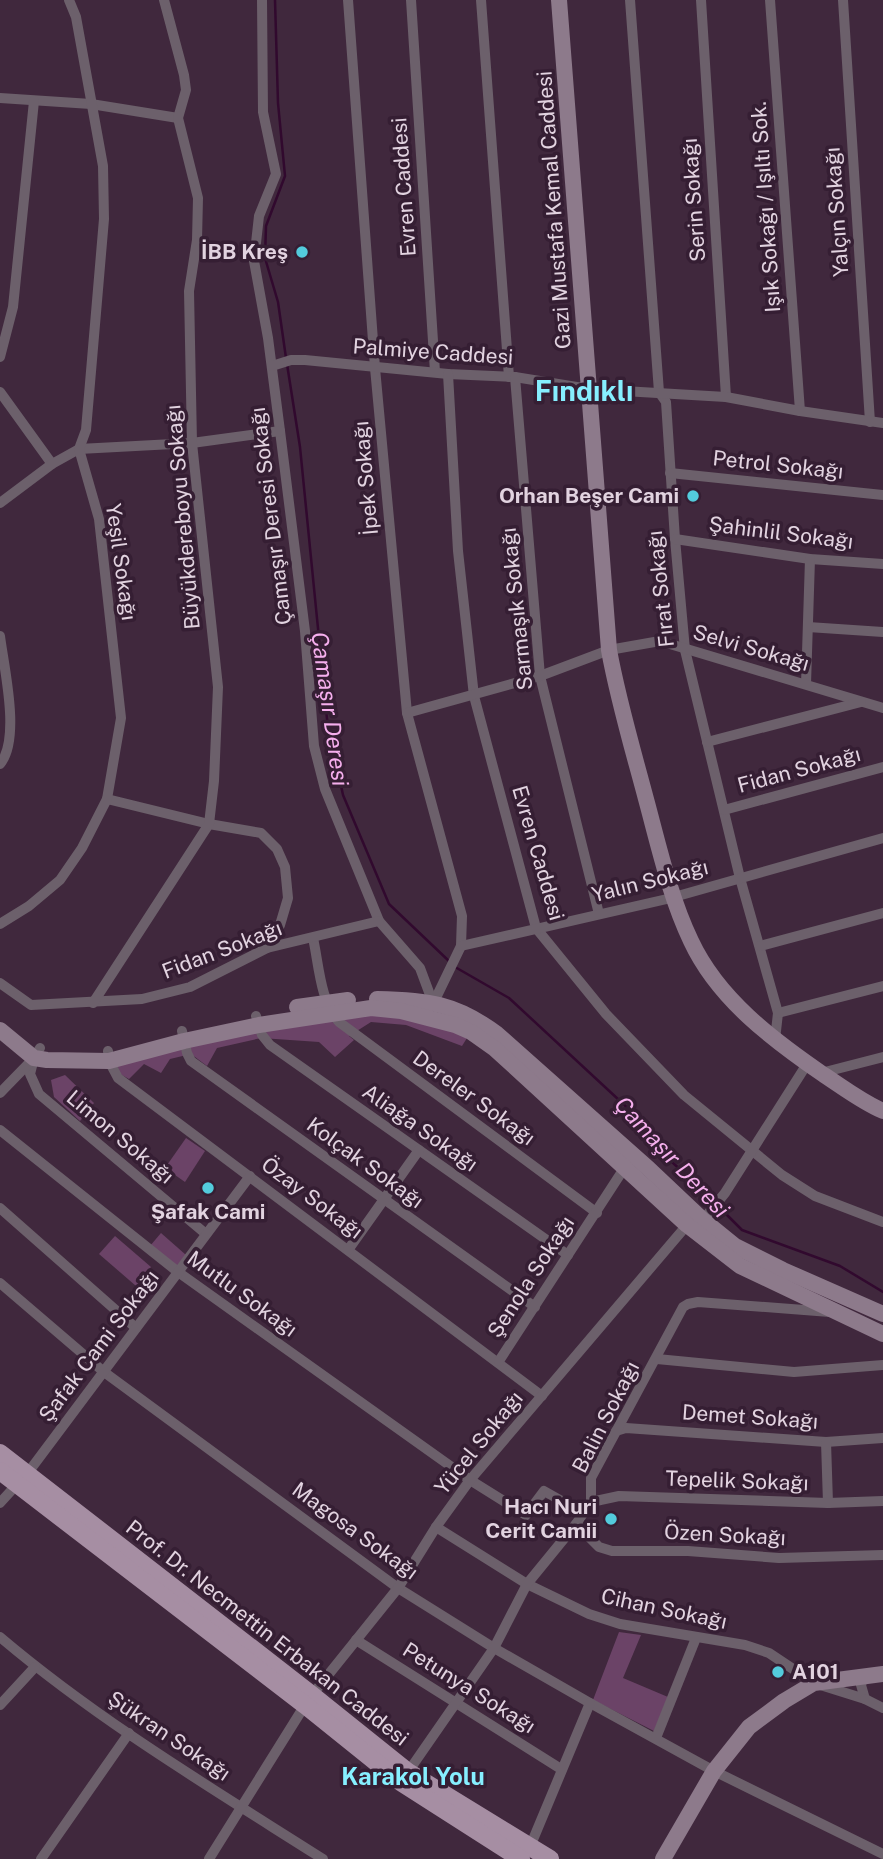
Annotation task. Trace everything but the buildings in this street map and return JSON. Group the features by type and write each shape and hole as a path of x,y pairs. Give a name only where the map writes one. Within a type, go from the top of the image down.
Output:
{"main road":[{"name":"Prof. Dr. Necmettin Erbakan Caddesi","path":"0,1453 22,1480 309,1700 524,1853"},
{"name":"Prof. Dr. Necmettin Erbakan Caddesi","path":"0,1471 22,1480"},
{"name":"Prof. Dr. Necmettin Erbakan Caddesi","path":"309,1700 402,1783 524,1853 550,1859"}],"street":[{"name":"Yeşil Sokağı","path":"0,925 29,906 60,880 82,848 107,799 121,718 99,519 79,449 86,430 104,219 103,166 76,17 69,0"},
{"name":"Büyükdereboyu Sokağı","path":"93,1003 209,824 214,780 218,687 192,443 188,291 197,240 198,198 178,118 186,90 184,75 164,0"},
{"name":"Çamaşır Deresi Sokağı","path":"262,0 263,112 276,174 259,216 254,261 275,365 280,430 305,631 314,746 324,789 379,921 420,968 432,1011"},
{"name":"İpek Sokağı","path":"348,0 374,368 407,713 462,916 461,946"},
{"name":"Evren Caddesi","path":"411,0 435,372"},
{"name":"Sarmaşık Sokağı","path":"481,0 540,676 599,914"},
{"name":"Gazi Mustafa Kemal Caddesi","path":"559,0 609,650 615,685 674,897 691,943 717,982 744,1013 814,1069 864,1102 883,1111"},
{"name":"Fırat Sokağı","path":"629,0 659,392 666,402 685,650 740,878 778,1013 775,1040"},
{"name":"Serin Sokağı","path":"701,0 726,397"},
{"name":"Işık Sokağı / Işıltı Sok.","path":"771,0 800,411"},
{"name":"Yalçın Sokağı","path":"843,0 870,422"},
{"path":"0,99 91,104 178,118"},
{"path":"0,357 13,307 34,101"},
{"name":"Palmiye Caddesi","path":"275,365 291,360 512,377 589,388 726,397 883,423"},
{"name":"Evren Caddesi","path":"448,374 458,551 474,696 536,928 606,1014 676,1086 782,1175 815,1196 883,1222"},
{"path":"0,392 52,464"},
{"path":"0,503 52,464 79,449 192,443 280,430"},
{"name":"Petrol Sokağı","path":"670,473 883,495"},
{"name":"Şahinlil Sokağı","path":"675,539 810,559 883,564"},
{"path":"806,684 810,559"},
{"path":"808,627 883,632"},
{"path":"0,636 10,717 8,746 0,764"},
{"name":"Selvi Sokağı","path":"407,713 540,676 609,650 660,641 864,701 883,709"},
{"path":"707,742 864,701"},
{"name":"Fidan Sokağı","path":"724,810 883,767"},
{"path":"107,799 209,824 261,833 277,849 285,867 288,898 280,925 267,948"},
{"name":"Yalın Sokağı","path":"461,946 674,897 883,838"},
{"path":"760,946 883,913"},
{"name":"Fidan Sokağı","path":"0,984 31,1006 142,999 190,987 267,948 379,921"},
{"path":"313,938 329,1008"},
{"path":"432,1011 445,975 461,946"},
{"path":"778,1013 883,986"},
{"path":"0,1030 37,1053 59,1061 108,1056 183,1036 329,1008 461,1011 475,1017 497,1034 649,1169 740,1266 883,1334"},
{"name":"Dereler Sokağı","path":"329,1008 339,1022 597,1213"},
{"path":"432,1011 471,1032 495,1049 625,1167 735,1246 883,1314"},
{"path":"0,1017 37,1053"},
{"name":"Aliağa Sokağı","path":"257,1020 262,1035 270,1045 568,1255"},
{"name":"Kolçak Sokağı","path":"183,1036 191,1061 535,1307"},
{"path":"0,1093 37,1053"},
{"name":"Limon Sokağı","path":"37,1053 30,1074 39,1094 206,1234"},
{"name":"Özay Sokağı","path":"108,1056 118,1078 499,1361"},
{"path":"814,1069 883,1057"},
{"name":"Yücel Sokağı","path":"209,1859 309,1700 398,1588 436,1527 470,1480 725,1193 752,1150 814,1069"},
{"name":"Mutlu Sokağı","path":"0,1130 178,1272 470,1480 526,1515 544,1491 583,1513"},
{"path":"348,1250 419,1150"},
{"name":"Şenola Sokağı","path":"542,1396 499,1361 625,1167"},
{"name":"Şafak Cami Sokağı","path":"0,1503 22,1480 250,1176"},
{"path":"0,1208 136,1328"},
{"name":"Magosa Sokağı","path":"0,1283 104,1372 398,1588 494,1648 590,1703 714,1771 883,1854"},
{"name":"Balin Sokağı","path":"408,1772 494,1648 527,1584 591,1502 591,1478 683,1307 692,1303 834,1312"},
{"path":"657,1359 794,1372 883,1365"},
{"name":"Demet Sokağı","path":"616,1431 626,1428 826,1442 883,1438"},
{"path":"826,1442 828,1503"},
{"name":"Tepelik Sokağı","path":"591,1502 619,1496 828,1503 883,1501"},
{"name":"Özen Sokağı","path":"576,1524 599,1547 612,1551 688,1551 779,1558 883,1555"},
{"name":"Cihan Sokağı","path":"436,1527 527,1584 589,1614 620,1623 745,1645 769,1653 814,1683 865,1699 883,1708"},
{"name":"Şükran Sokağı","path":"0,1637 35,1667 129,1733 323,1859"},
{"path":"656,1738 696,1638"},
{"name":"Petunya Sokağı","path":"356,1640 561,1769"},
{"path":"0,1705 35,1667"},
{"path":"663,1859 714,1771 749,1727 814,1683 883,1674"},
{"path":"864,1676 861,1685 865,1699"},
{"path":"524,1853 532,1842 590,1703"},
{"path":"41,1859 129,1733"}],"shaded area":[{"path":"369,1013 419,1020 467,1038 462,1046 406,1025 371,1022 349,1036 354,1040 335,1057 319,1042 261,1038 217,1048 207,1066 191,1054 170,1059 161,1073 144,1064 129,1079 120,1074 114,1063 181,1044"},
{"path":"65,1075 94,1103 80,1121 54,1097 51,1080"},
{"path":"186,1138 205,1151 185,1182 165,1168"},
{"path":"161,1233 186,1255 176,1267 150,1246"},
{"path":"115,1236 151,1267 136,1286 99,1254"},
{"path":"619,1632 641,1635 623,1678 668,1697 654,1731 593,1700"}],"waterway":[{"name":"Çamaşır Deresi","path":"275,0 278,103 285,176 266,226 265,258 278,302 286,358"},
{"name":"Çamaşır Deresi","path":"287,364 300,447 327,719 343,795 389,904 450,962"},
{"name":"Çamaşır Deresi","path":"455,967 509,998 633,1113 659,1150 713,1200"},
{"name":"Çamaşır Deresi","path":"717,1205 742,1230 840,1266 883,1292"}],"place":[{"name":"İBB Kreş","path":"302,252"},
{"name":"Orhan Beşer Cami","path":"693,496"},
{"name":"Şafak Cami","path":"208,1188"},
{"name":"Hacı Nuri Cerit Camii","path":"611,1519"},
{"name":"A101","path":"778,1672"}],"district":[{"name":"Fındıklı","path":"584,391"},
{"name":"Karakol Yolu","path":"413,1777"}]}
